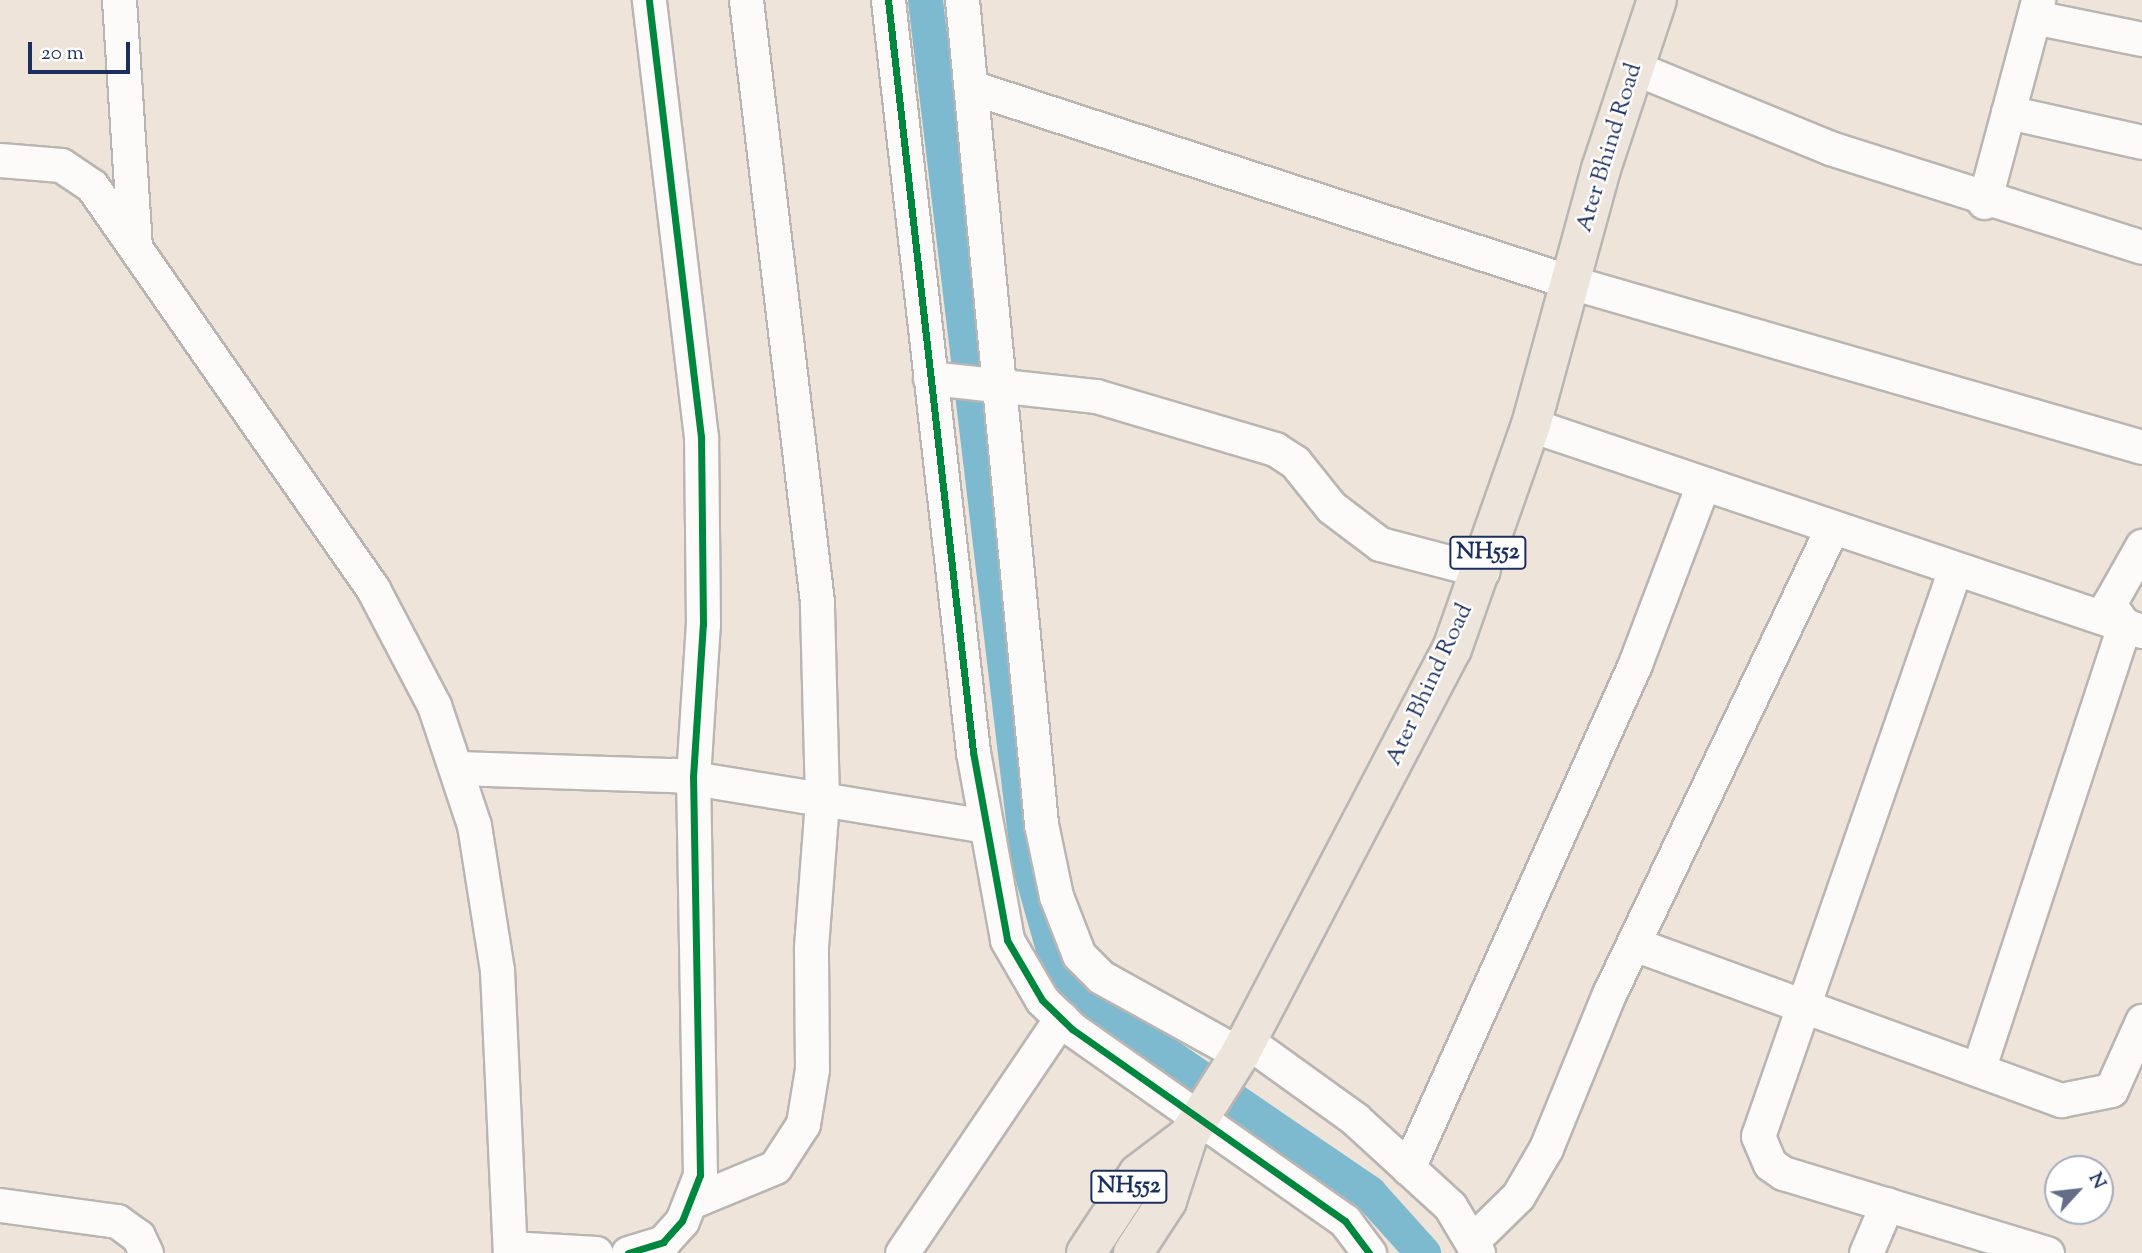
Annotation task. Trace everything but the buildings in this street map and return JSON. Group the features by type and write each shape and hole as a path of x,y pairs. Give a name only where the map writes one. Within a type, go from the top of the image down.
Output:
{"highway":[{"name":"Ater Bhind Road","path":"1133,1253 1167,1201 1195,1125 1239,1055 1452,649 1483,571 1531,425 1570,282 1657,0"},
{"name":"Ater Bhind Road","path":"1086,1253 1138,1174 1195,1125"}],"street":[{"path":"119,0 136,248"},
{"path":"628,1253 660,1248 693,1201 700,1175 693,777 703,624 701,436 649,0"},
{"path":"693,1201 775,1167 803,1124 812,1069 811,947 822,799 817,602 746,0"},
{"path":"888,0 930,378 985,826 1007,940 1020,969 1060,1018 1195,1125 1345,1221 1370,1253"},
{"path":"962,0 1041,824 1068,933 1101,977 1239,1055 1408,1168 1450,1206 1475,1247 1504,1214 1533,1173 1634,944 1831,530"},
{"path":"1984,202 2036,8 2142,39"},
{"path":"1635,68 1830,148 1984,202 2142,247"},
{"path":"971,88 1570,282 1937,393 2142,447"},
{"path":"2008,112 2142,142"},
{"path":"0,159 61,165 92,186 373,589 459,768 498,970 510,1250 596,1253"},
{"path":"930,378 999,381 1096,396 1275,449 1295,462 1331,507 1380,544 1483,571"},
{"path":"1531,425 1831,530 2133,628"},
{"path":"1408,1168 1634,664 1702,486"},
{"path":"2133,628 2109,604 2142,546"},
{"path":"1955,569 1758,1136 1761,1149 1783,1173 2047,1253"},
{"path":"1979,1067 2133,628"},
{"path":"459,768 693,777 985,826"},
{"path":"1634,944 1804,1002 2061,1100 2097,1098 2123,1074 2142,1021"},
{"path":"902,1253 1060,1018"},
{"path":"1867,1253 1886,1204"},
{"path":"0,1205 117,1221 138,1236 146,1253"}],"waterway":[{"path":"925,0 1028,861 1063,984 1369,1193 1423,1253"}],"cycle path":[{"path":"628,1253 663,1242 682,1221 700,1175 693,777 703,624 701,437 649,0"},
{"path":"888,0 973,752 1007,940 1042,1000 1072,1029 1345,1221 1369,1253"}]}
